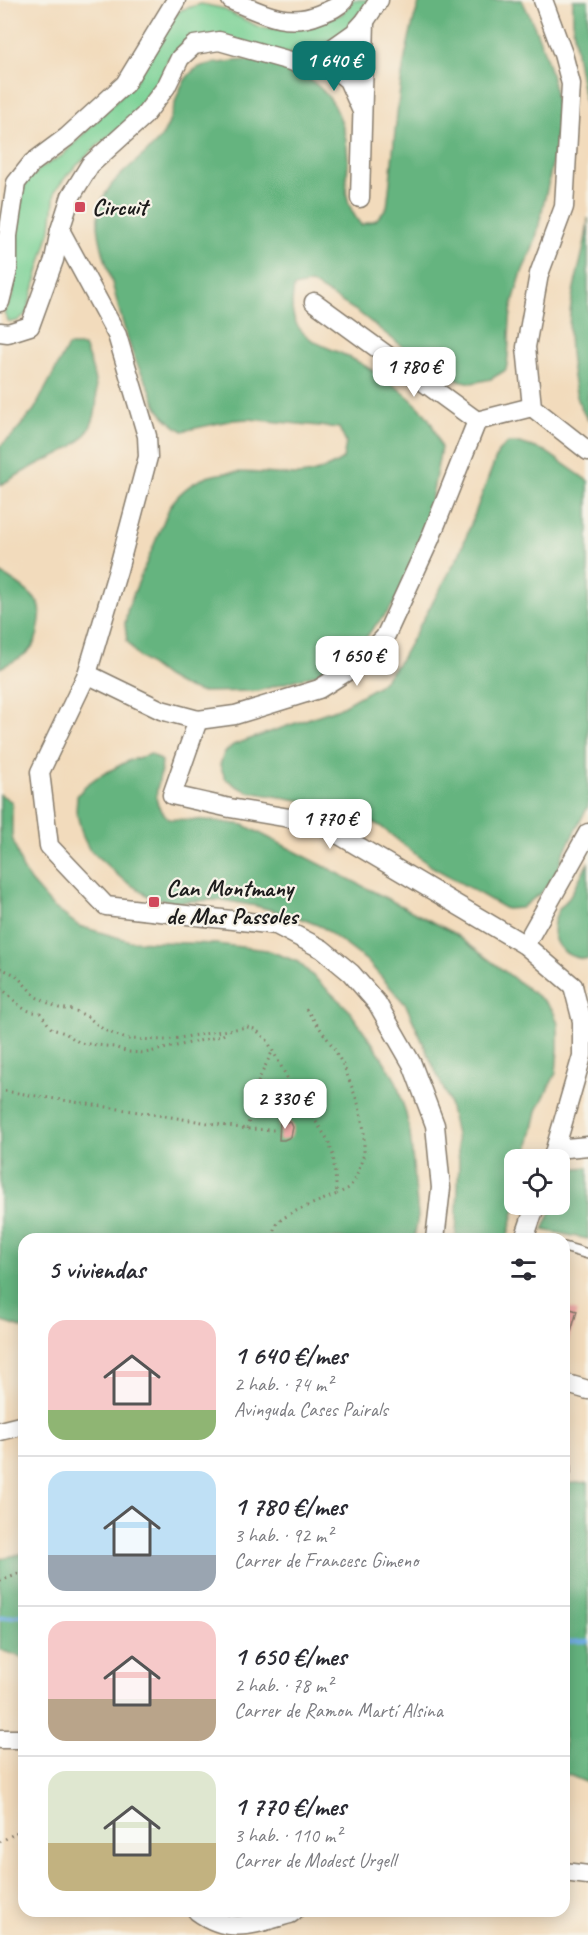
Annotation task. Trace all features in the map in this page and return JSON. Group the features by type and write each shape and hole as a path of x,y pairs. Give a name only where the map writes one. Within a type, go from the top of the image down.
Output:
{"street":[{"path":"0,302 8,270 8,236 16,183 32,163 68,137 125,84 176,0"},
{"path":"231,0 253,5 271,17 290,21 314,17 336,8 344,0"},
{"path":"0,332 8,333 30,326 54,260 60,230 71,196 90,165 144,116 166,87 180,58 194,45 219,41 294,62 320,57 354,33 379,0"},
{"path":"543,0 564,54 571,84 564,207 539,274 526,347 532,407 588,451"},
{"path":"360,198 365,21"},
{"path":"320,57 348,80 363,114"},
{"path":"60,230 117,335 147,436 148,457 87,674 40,772 49,846 106,906 276,926 322,949 351,974 377,1003 412,1065 435,1125 441,1188 436,1233"},
{"path":"314,302 477,421"},
{"path":"477,421 532,407"},
{"path":"87,674 161,710 198,720 235,715 319,689 357,665 386,637 430,539 477,421"},
{"path":"198,720 172,795 230,808 319,823 525,945 581,984 582,1056 555,1149"},
{"path":"525,945 588,832"},
{"path":"570,1150 588,1146"},
{"path":"530,1233 534,1215"},
{"path":"570,1385 588,1390"},
{"path":"0,1431 18,1426"},
{"path":"0,1739 18,1739"},
{"path":"570,1873 588,1875"},
{"path":"205,1917 212,1922 247,1926 275,1917"}],"lane":[{"path":"570,1249 588,1254"}],"path":[{"path":"0,968 16,975 36,997 59,1008 74,1010 88,1017 104,1030 126,1039 166,1040 247,1027 255,1029 267,1040 290,1083 328,1140 333,1155 337,1194"},
{"path":"0,988 12,1001 28,1012 40,1013 52,1029 65,1033 80,1043 145,1053 221,1036 230,1031"},
{"path":"274,1233 276,1224 284,1217 349,1188 356,1178 364,1154 364,1130 359,1106 345,1069 334,1048 306,1009"},
{"path":"247,1130 259,1079 273,1050"},
{"path":"5,1091 247,1130 275,1130"},
{"path":"0,1581 18,1574"},
{"path":"0,1842 18,1832"}],"green space":[{"path":"353,0 370,0 342,33 318,48 297,55 190,38 168,59 163,74 131,119 96,147 68,174 55,191 51,228 26,314 17,321 9,322 4,313 13,295 17,222 25,183 42,167 62,156 136,80 167,22 181,10 201,4 221,8 259,27 288,30 342,14"},
{"path":"420,0 522,0 541,42 554,87 557,117 550,178 536,238 513,302 506,370 491,379 472,383 431,374 404,348 358,312 311,283 294,287 293,314 300,330 305,335 355,360 388,381 418,406 433,426 441,448 418,570 363,642 335,665 316,674 258,691 200,692 166,677 138,656 127,641 125,624 128,607 170,506 182,491 211,476 243,472 295,475 320,470 343,459 346,443 339,428 249,419 233,420 183,431 167,419 156,405 130,348 100,239 98,216 101,203 114,182 151,149 164,133 179,90 193,71 211,64 253,60 292,69 315,83 331,100 339,115 346,142 348,160 346,192 349,204 361,225 376,220 387,207 406,50"},
{"path":"573,0 588,0 588,123 575,47"},
{"path":"588,218 588,420 575,388 570,358 569,328 570,309 586,239"},
{"path":"68,346 84,346 89,358 97,397 93,422 73,446 0,485 0,446 12,436 34,410"},
{"path":"508,443 520,443 545,451 588,481 588,806 562,856 558,872 541,893 521,908 506,909 429,865 380,826 367,819 352,812 311,802 249,792 225,778 220,765 224,753 233,745 339,708 376,687 386,678 401,659 460,553 498,452"},
{"path":"0,573 17,583 37,602 40,607 40,622 35,642 27,653 0,668"},
{"path":"151,754 162,761 156,799 162,812 169,819 206,820 244,825 452,932 544,1001 553,1011 558,1023 556,1073 537,1111 528,1149 504,1149 504,1215 513,1215 509,1233 456,1233 459,1161 448,1099 406,1005 367,961 322,927 295,916 228,901 174,902 148,896 121,878 89,849 76,811 77,796 96,778 128,761"},
{"path":"0,794 12,802 12,837 22,867 30,881 52,906 79,926 130,941 216,944 267,950 298,962 348,1009 396,1081 410,1133 418,1216 415,1233 18,1233 18,1327 0,1321"},
{"path":"588,863 588,959 578,958 563,950 554,938 553,930 558,911 570,896"},
{"path":"588,1167 588,1239 570,1235 570,1233 543,1230 550,1215 570,1215 570,1169"},
{"path":"588,1482 588,1783 570,1776 570,1484"},
{"path":"18,1554 18,1656 0,1650 0,1559"}],"building":[{"path":"280,1120 291,1123 293,1127 291,1137 284,1140 279,1140"},
{"path":"570,1309 577,1311 570,1336"}],"waterway":[{"path":"0,1618 18,1616"},
{"path":"570,1642 588,1641"}],"place":[{"name":"Circuit","path":"80,207"},
{"name":"Can Montmany de Mas Passoles","path":"154,902"}]}
